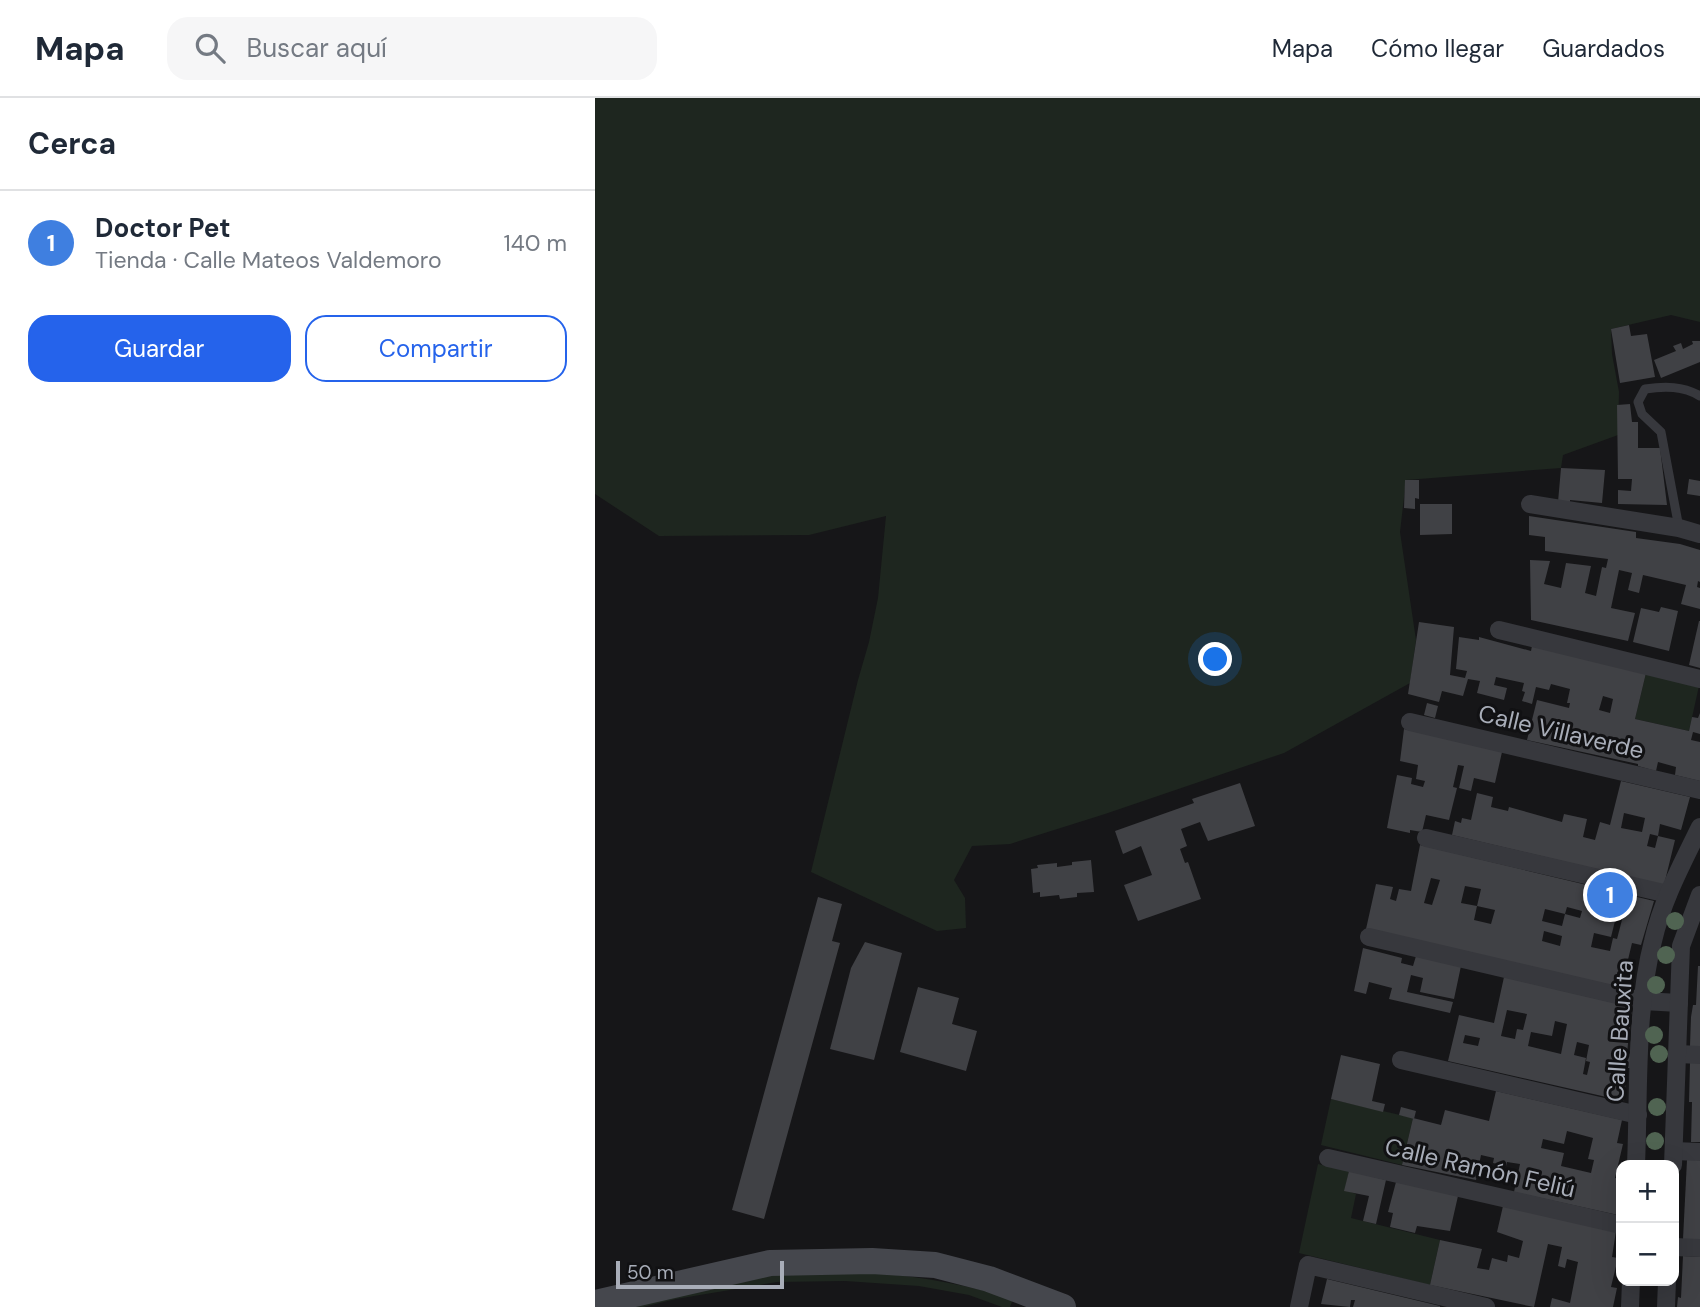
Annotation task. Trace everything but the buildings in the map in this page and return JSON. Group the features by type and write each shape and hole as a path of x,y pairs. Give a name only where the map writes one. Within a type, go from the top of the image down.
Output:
{"street":[{"path":"1530,503 1680,517 1700,534"},
{"path":"1499,630 1700,679"},
{"name":"Calle Villaverde","path":"1410,722 1700,790"},
{"name":"Calle Bauxita","path":"1636,1160 1643,1001 1653,941 1668,894 1700,827"},
{"path":"1426,838 1668,894"},
{"path":"1700,895 1681,946 1674,1158 1700,1152"},
{"path":"1369,937 1643,1001 1679,1003"},
{"path":"1678,1054 1700,1055"},
{"path":"1401,1060 1638,1115"},
{"name":"Calle Ramón Feliú","path":"1328,1158 1616,1224"},
{"path":"1679,1247 1700,1248"},
{"path":"595,1303 770,1263 872,1261 935,1265 989,1279 1063,1307"},
{"path":"1299,1307 1308,1265 1486,1307"},
{"path":"1630,1307 1631,1286"},
{"path":"1666,1307 1667,1286"}],"lane":[{"path":"1680,517 1661,432 1642,414 1638,402 1645,389 1663,386 1689,389 1700,396"}],"shaded area":[{"path":"595,98 1700,98 1700,322 1671,315 1611,329 1612,354 1619,392 1618,435 1563,455 1561,468 1406,480 1400,532 1416,640 1410,683 1284,753 1010,844 972,846 954,880 965,898 966,928 937,931 811,872 869,642 878,598 886,516 809,535 659,536 595,494"},
{"path":"1646,673 1699,686 1689,731 1635,719"},
{"path":"1331,1099 1413,1118 1402,1165 1321,1145"},
{"path":"1318,1164 1349,1171 1345,1190 1356,1194 1351,1218 1440,1240 1430,1285 1299,1253"},
{"path":"881,1273 948,1283 1013,1299 1010,1307 1002,1307 969,1295 919,1286 845,1281 777,1282 643,1307 619,1307 723,1283 776,1275"}],"place":[{"name":"Doctor Pet","path":"1610,895"}]}
